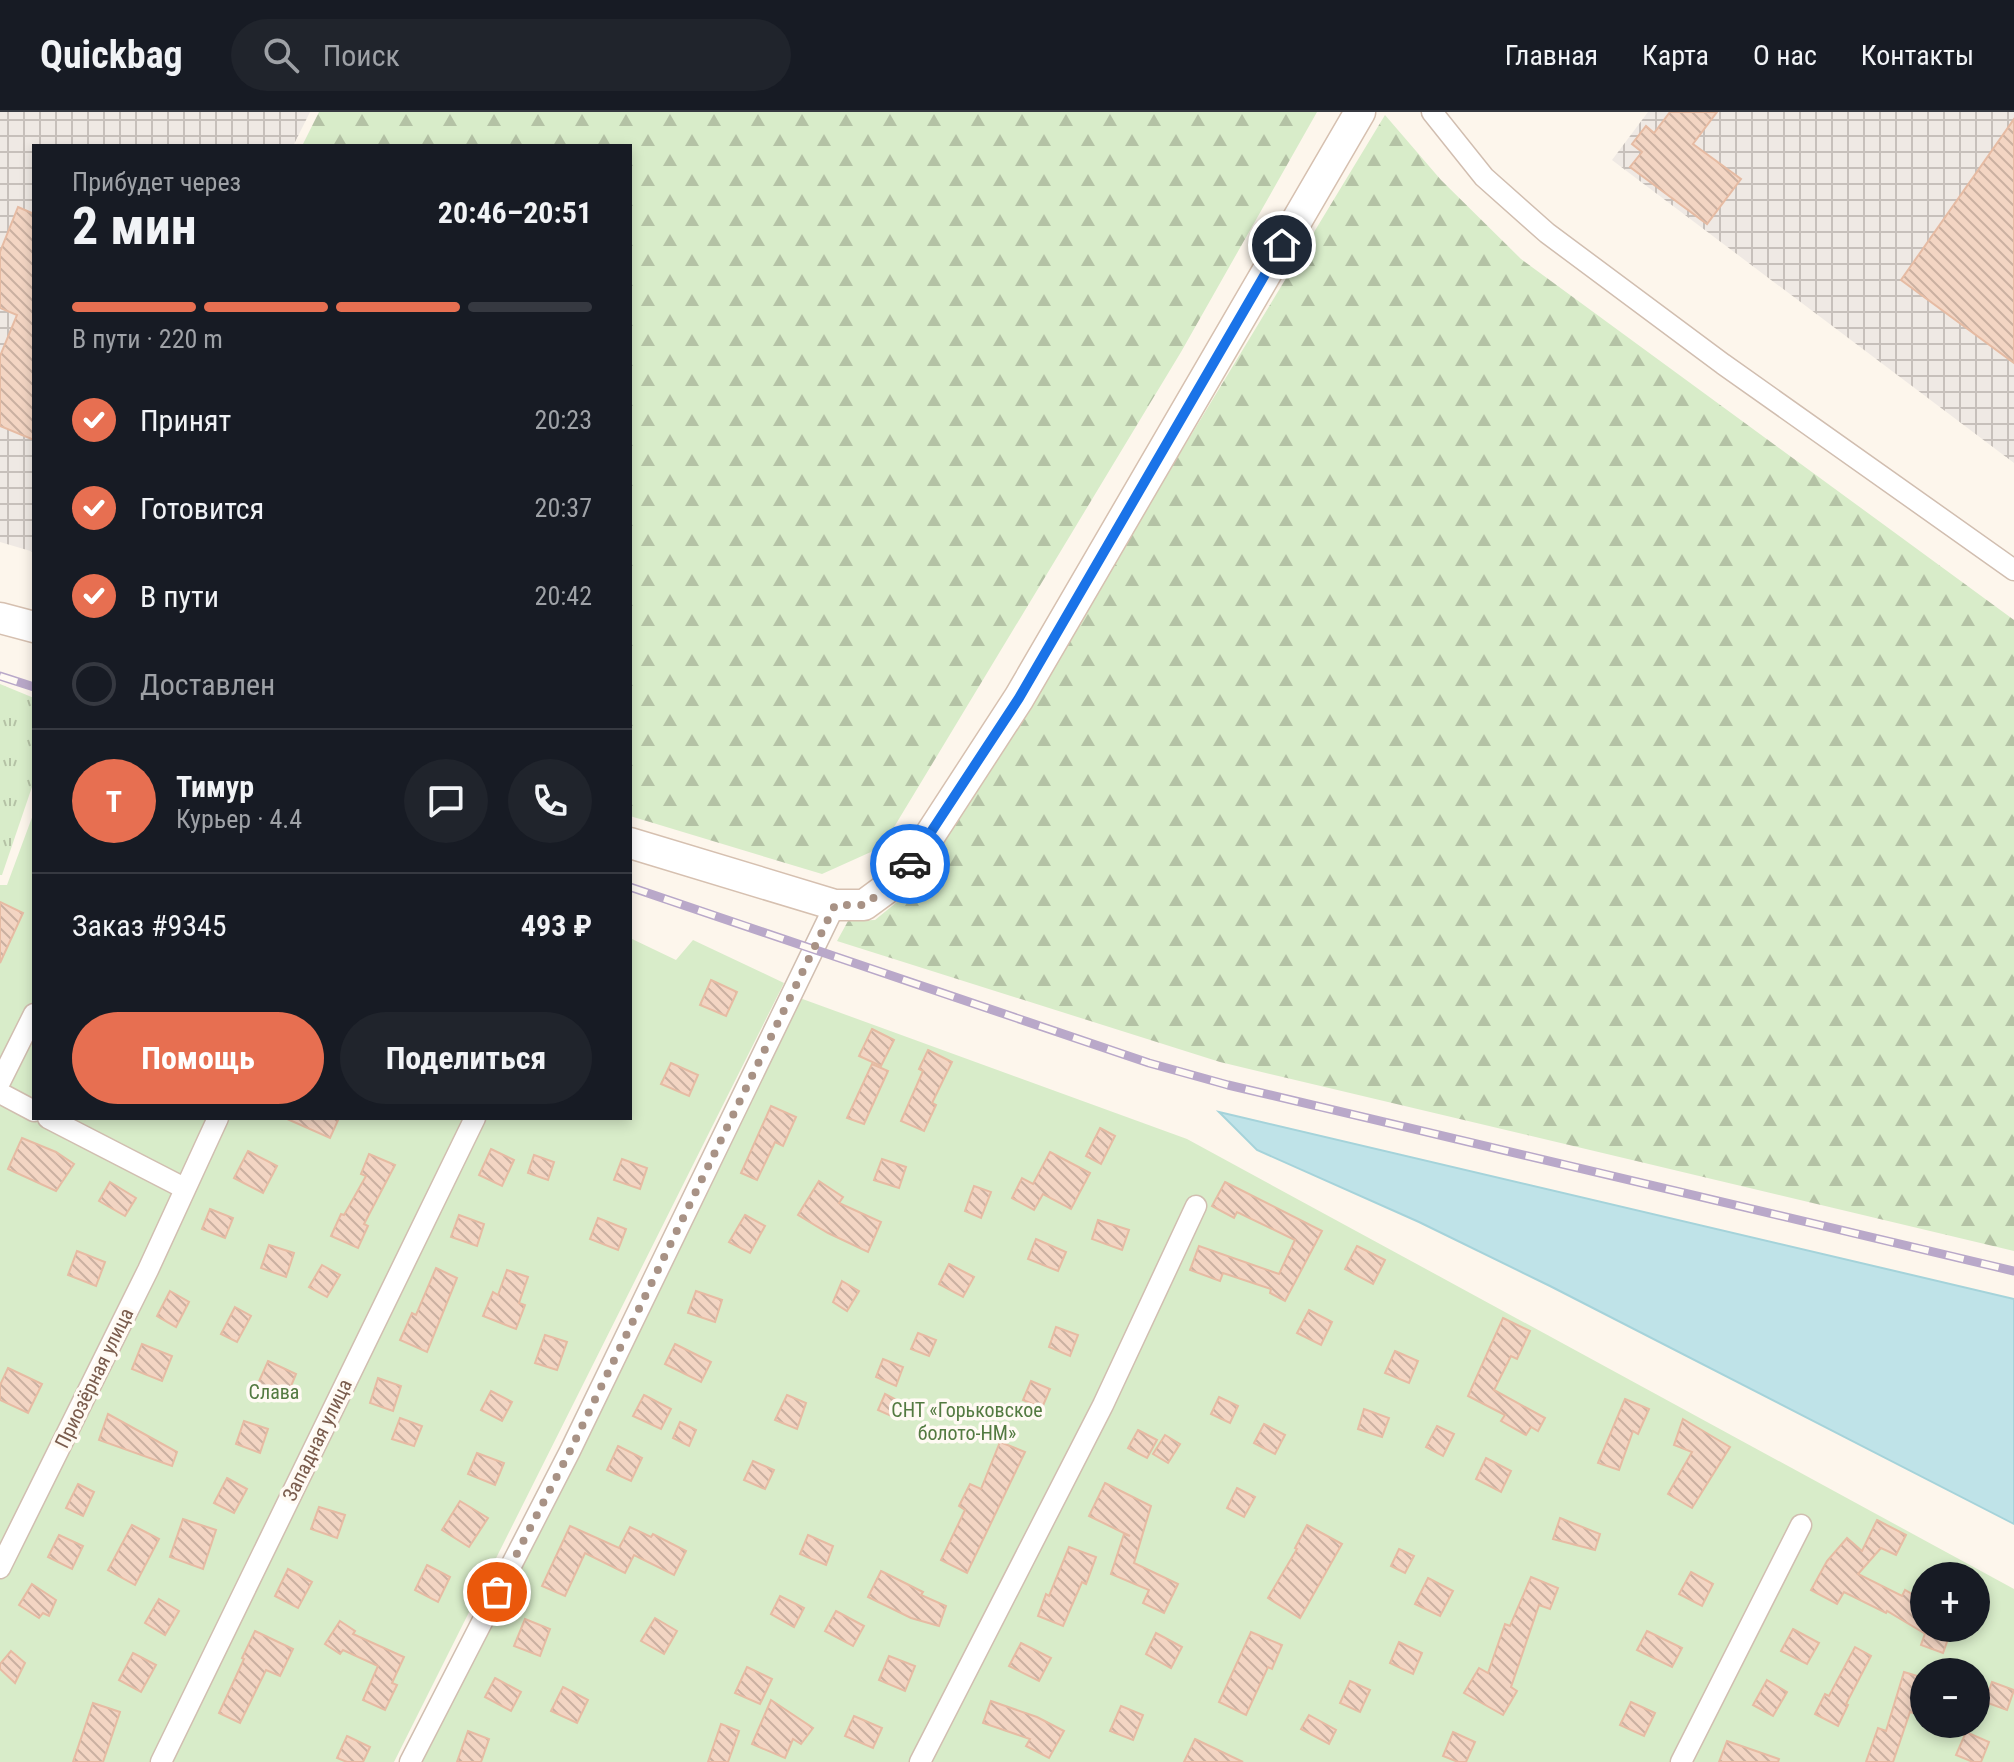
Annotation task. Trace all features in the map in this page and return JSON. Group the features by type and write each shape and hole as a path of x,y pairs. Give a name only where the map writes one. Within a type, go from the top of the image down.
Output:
{"street":[{"path":"632,844 835,905 864,905 894,883 917,855 1019,698 1360,112"},
{"path":"1432,112 1484,177 1547,233 1723,364 2014,570"},
{"path":"0,618 32,626"},
{"path":"410,1762 570,1451 835,905"},
{"path":"0,1082 32,1018"},
{"path":"0,1093 32,1110"},
{"path":"52,1120 184,1188"},
{"name":"Приозёрная улица","path":"0,1568 148,1270 217,1120"},
{"name":"Западная улица","path":"161,1762 474,1120"},
{"path":"920,1762 1103,1405 1196,1206"},
{"path":"1681,1762 1801,1525"}],"shaded area":[{"path":"0,112 310,112 294,144 32,144 32,551 0,542"},
{"path":"1648,112 2014,112 2014,463 1612,160"}],"green space":[{"path":"319,112 1317,112 1181,352 882,847 822,874 632,817 632,144 303,144"},
{"path":"1385,115 1441,180 1521,259 2014,620 2014,1251 1220,1062 837,941 848,921 875,920 919,884"},
{"path":"0,684 32,697 32,787 0,875"},
{"name":"Слава","path":"32,817 32,1120 632,1120 632,939 676,960 693,940 784,983 394,1762 0,1762 0,885 7,885"},
{"name":"СНТ «Горьковское болото-НМ»","path":"797,997 1187,1139 1964,1562 1910,1562 1910,1642 1990,1642 1990,1576 2014,1589 2014,1762 421,1762"}],"water":[{"path":"1219,1112 2014,1299 2014,1524 1550,1286 1419,1222 1257,1150"}],"building":[{"path":"1670,112 1717,112 1693,144 1741,179 1707,224 1630,167 1642,152 1632,144 1646,126 1654,133"},
{"path":"2014,119 2014,363 1901,280"},
{"path":"18,207 32,213 32,439 0,426 0,356 17,315 0,308 0,252"},
{"path":"0,902 23,913 0,963"},
{"path":"711,980 737,992 726,1016 700,1005"},
{"path":"872,1029 894,1040 881,1066 859,1056"},
{"path":"928,1050 952,1062 932,1103 936,1105 924,1131 901,1121 923,1071 919,1069"},
{"path":"671,1063 698,1075 689,1096 661,1084"},
{"path":"872,1064 888,1071 864,1124 847,1118"},
{"path":"771,1106 796,1117 783,1146 775,1142 757,1180 741,1173"},
{"path":"290,1120 338,1120 330,1138"},
{"path":"1100,1128 1115,1136 1101,1164 1086,1156"},
{"path":"22,1138 56,1152 74,1164 56,1191 8,1169"},
{"path":"491,1149 514,1160 502,1186 479,1175"},
{"path":"248,1151 277,1166 263,1193 234,1178"},
{"path":"1050,1152 1090,1173 1071,1209 1043,1194 1034,1210 1012,1198 1022,1178 1033,1184"},
{"path":"369,1154 395,1165 364,1224 368,1226 358,1248 331,1236 341,1214 344,1215 366,1176 361,1174"},
{"path":"534,1155 554,1162 548,1180 528,1173"},
{"path":"622,1159 647,1168 640,1189 614,1180"},
{"path":"882,1159 906,1167 899,1188 874,1180"},
{"path":"819,1181 843,1197 839,1203 881,1222 868,1252 798,1215"},
{"path":"110,1182 136,1198 125,1216 99,1201"},
{"path":"1225,1182 1322,1231 1285,1301 1270,1293 1271,1289 1223,1273 1220,1281 1190,1270 1199,1246 1279,1274 1295,1240 1237,1212 1234,1218 1212,1206"},
{"path":"974,1186 991,1192 981,1218 965,1211"},
{"path":"210,1209 233,1218 225,1238 202,1229"},
{"path":"459,1215 484,1224 477,1246 451,1237"},
{"path":"745,1215 765,1226 750,1253 729,1242"},
{"path":"598,1218 626,1229 618,1250 590,1239"},
{"path":"1098,1220 1129,1230 1122,1250 1092,1239"},
{"path":"1036,1239 1066,1252 1058,1271 1028,1259"},
{"path":"269,1245 294,1253 286,1277 261,1268"},
{"path":"1357,1246 1385,1260 1373,1284 1345,1269"},
{"path":"77,1251 105,1262 96,1286 68,1275"},
{"path":"949,1264 974,1277 963,1297 939,1284"},
{"path":"322,1265 340,1275 327,1297 309,1287"},
{"path":"436,1268 457,1278 427,1352 400,1340 412,1313 416,1315"},
{"path":"507,1270 528,1277 519,1303 525,1305 516,1329 483,1316 493,1292 498,1295"},
{"path":"842,1281 859,1291 847,1311 833,1302"},
{"path":"170,1291 189,1302 176,1327 157,1316"},
{"path":"696,1291 722,1300 715,1322 688,1313"},
{"path":"235,1307 251,1316 237,1342 221,1334"},
{"path":"1309,1310 1332,1322 1321,1345 1297,1333"},
{"path":"1503,1318 1530,1331 1517,1359 1511,1356 1494,1390 1545,1418 1538,1431 1531,1427 1526,1435 1501,1421 1505,1415 1468,1396"},
{"path":"1056,1327 1078,1335 1070,1356 1049,1347"},
{"path":"918,1333 936,1340 929,1356 911,1349"},
{"path":"545,1335 567,1342 557,1370 535,1363"},
{"path":"142,1344 172,1356 162,1381 132,1369"},
{"path":"675,1344 711,1362 701,1382 665,1364"},
{"path":"1395,1351 1418,1361 1409,1383 1385,1373"},
{"path":"883,1359 903,1367 896,1386 876,1377"},
{"path":"268,1361 296,1374 285,1401 256,1388"},
{"path":"8,1368 42,1384 28,1413 0,1400 0,1385"},
{"path":"378,1378 401,1386 393,1411 370,1403"},
{"path":"1031,1381 1050,1389 1042,1408 1023,1400"},
{"path":"491,1391 512,1402 502,1421 481,1410"},
{"path":"885,1394 904,1404 898,1419 878,1410"},
{"path":"644,1395 671,1409 661,1429 633,1416"},
{"path":"787,1395 806,1403 797,1429 775,1420"},
{"path":"1219,1397 1238,1406 1230,1423 1211,1414"},
{"path":"1625,1399 1649,1409 1638,1434 1633,1431 1619,1470 1598,1463"},
{"path":"1364,1409 1389,1418 1382,1437 1358,1429"},
{"path":"108,1414 177,1452 172,1466 99,1440"},
{"path":"400,1418 422,1426 414,1446 392,1439"},
{"path":"1683,1419 1730,1447 1692,1508 1668,1494 1692,1452 1674,1445"},
{"path":"244,1421 268,1429 260,1453 236,1444"},
{"path":"680,1422 696,1430 689,1446 673,1438"},
{"path":"1264,1424 1285,1435 1275,1454 1254,1443"},
{"path":"1437,1426 1454,1434 1443,1456 1426,1447"},
{"path":"1138,1430 1157,1440 1147,1458 1128,1448"},
{"path":"1165,1435 1180,1444 1168,1463 1153,1454"},
{"path":"1000,1442 1025,1452 967,1573 941,1560 965,1510 959,1506 970,1484 981,1489"},
{"path":"618,1446 642,1458 631,1481 607,1470"},
{"path":"477,1453 504,1463 495,1485 468,1474"},
{"path":"1486,1458 1511,1471 1501,1492 1476,1479"},
{"path":"753,1461 774,1470 765,1489 744,1480"},
{"path":"227,1478 247,1489 234,1513 214,1503"},
{"path":"1105,1483 1151,1506 1134,1563 1178,1584 1164,1613 1143,1603 1149,1590 1111,1574 1124,1534 1130,1536 1089,1516"},
{"path":"78,1484 94,1492 83,1516 66,1508"},
{"path":"1237,1488 1255,1497 1244,1517 1227,1508"},
{"path":"460,1501 488,1518 469,1547 442,1530"},
{"path":"319,1507 345,1515 337,1538 311,1529"},
{"path":"1560,1518 1600,1534 1595,1550 1553,1539"},
{"path":"183,1519 216,1530 203,1569 170,1557"},
{"path":"1877,1520 1906,1535 1896,1555 1881,1548 1858,1574 1902,1596 1905,1590 1910,1593 1910,1625 1844,1592 1837,1604 1811,1590 1827,1561 1847,1538 1862,1551"},
{"path":"132,1525 159,1539 135,1585 108,1570"},
{"path":"1307,1525 1342,1544 1300,1618 1268,1598 1297,1549"},
{"path":"570,1526 619,1548 630,1527 651,1537 653,1534 686,1551 674,1575 634,1555 625,1573 585,1553 565,1596 542,1586"},
{"path":"59,1535 83,1546 72,1569 48,1557"},
{"path":"808,1535 833,1546 826,1565 800,1554"},
{"path":"1069,1547 1096,1557 1086,1584 1082,1582 1063,1626 1038,1616"},
{"path":"1399,1549 1414,1556 1405,1573 1391,1566"},
{"path":"427,1565 450,1577 438,1602 415,1590"},
{"path":"288,1569 312,1582 298,1608 275,1596"},
{"path":"881,1571 946,1606 939,1626 911,1618 868,1597"},
{"path":"1691,1572 1713,1584 1702,1606 1679,1594"},
{"path":"1531,1577 1558,1588 1550,1609 1539,1605 1511,1687 1517,1691 1503,1715 1464,1693 1479,1668 1488,1673 1505,1624 1510,1626"},
{"path":"1428,1578 1453,1591 1440,1616 1415,1604"},
{"path":"32,1584 56,1600 49,1616 43,1613 39,1618 19,1605"},
{"path":"780,1596 804,1608 794,1627 771,1614"},
{"path":"159,1599 179,1611 165,1635 145,1623"},
{"path":"836,1611 864,1626 853,1646 825,1631"},
{"path":"655,1618 677,1631 664,1654 641,1641"},
{"path":"525,1619 550,1629 540,1656 514,1646"},
{"path":"340,1621 355,1631 353,1634 404,1657 392,1683 397,1685 385,1710 363,1700 378,1666 343,1650 340,1654 325,1644"},
{"path":"1793,1629 1819,1643 1807,1664 1781,1651"},
{"path":"255,1631 293,1649 280,1676 266,1670 240,1723 219,1713"},
{"path":"1647,1631 1682,1648 1672,1667 1637,1650"},
{"path":"1251,1632 1282,1645 1246,1715 1219,1702"},
{"path":"1156,1633 1182,1647 1171,1668 1146,1654"},
{"path":"1399,1642 1422,1653 1413,1674 1390,1663"},
{"path":"1922,1642 1947,1642 1943,1653 1921,1645"},
{"path":"1021,1643 1051,1658 1039,1681 1009,1666"},
{"path":"1855,1647 1871,1656 1838,1726 1815,1714 1825,1694 1829,1696"},
{"path":"11,1651 25,1663 15,1683 0,1669 0,1664"},
{"path":"133,1653 156,1665 141,1692 119,1680"},
{"path":"889,1656 915,1666 905,1691 879,1680"},
{"path":"747,1667 772,1679 760,1704 735,1693"},
{"path":"1904,1672 1910,1674 1910,1712 1893,1762 1866,1762 1878,1728 1886,1731"},
{"path":"495,1678 521,1692 511,1711 485,1697"},
{"path":"1767,1680 1787,1692 1773,1716 1753,1705"},
{"path":"1350,1681 1370,1690 1360,1712 1340,1703"},
{"path":"1992,1682 2014,1690 2007,1710 1990,1704"},
{"path":"563,1687 588,1700 577,1723 551,1711"},
{"path":"771,1700 813,1728 801,1744 793,1739 785,1758 752,1744"},
{"path":"991,1701 1037,1717 1064,1731 1049,1758 1026,1746 1030,1739 983,1723"},
{"path":"1631,1702 1655,1713 1644,1736 1620,1725"},
{"path":"93,1703 120,1712 103,1762 73,1762"},
{"path":"1121,1706 1143,1715 1133,1740 1110,1731"},
{"path":"1309,1715 1336,1730 1329,1744 1301,1729"},
{"path":"854,1716 882,1728 873,1748 845,1736"},
{"path":"721,1724 739,1731 728,1762 708,1762"},
{"path":"468,1731 489,1739 481,1762 457,1762"},
{"path":"1453,1732 1475,1742 1466,1762 1443,1756"},
{"path":"347,1736 370,1747 363,1762 347,1762 337,1758"},
{"path":"1963,1738 1980,1738 1989,1742 1981,1762 1956,1755"},
{"path":"1195,1739 1243,1762 1184,1762"},
{"path":"1727,1741 1779,1759 1778,1762 1719,1762"}],"railway":[{"path":"0,676 32,686"},
{"path":"632,888 1149,1063 1228,1085 2014,1271"}],"way so far":[{"path":"497,1592 570,1451 835,905 864,905 894,883 910,864"}],"route":[{"path":"910,864 1019,698 1282,245"}]}
